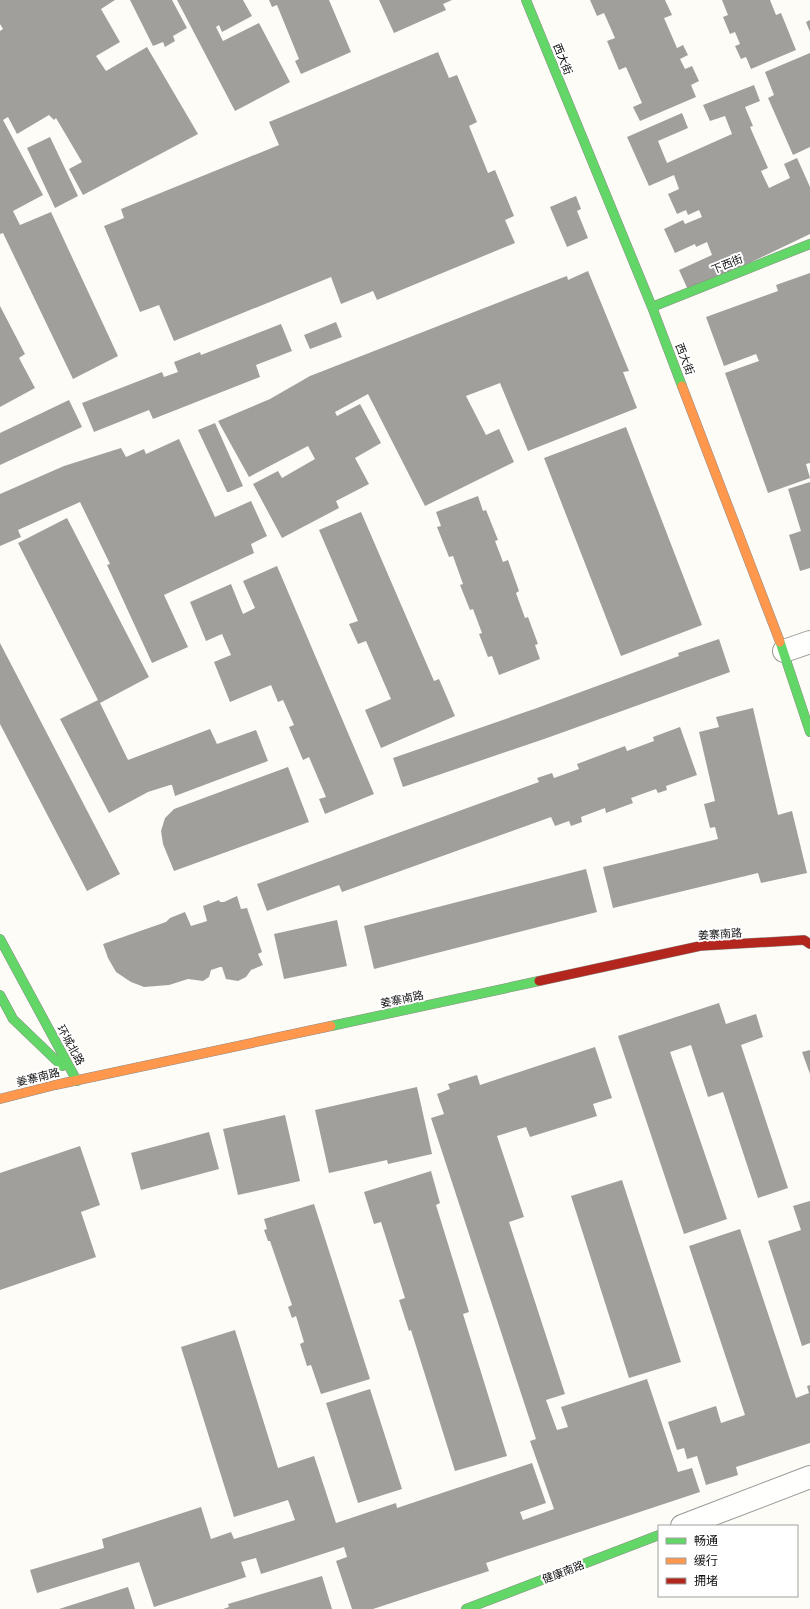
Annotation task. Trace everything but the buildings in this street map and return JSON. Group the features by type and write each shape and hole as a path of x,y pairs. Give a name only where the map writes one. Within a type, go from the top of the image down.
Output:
{"main road":[{"name":"西大街","path":"526,0 652,307 784,651 810,732"},
{"name":"下西街","path":"652,307 810,244"},
{"name":"环城北路","path":"0,939 77,1081"},
{"name":"姜寨南路","path":"0,1099 700,946 804,940 810,944"},
{"name":"环城北路","path":"0,995 13,1019 77,1081"},
{"name":"健康南路","path":"466,1609 658,1535"}],"street":[{"path":"784,651 810,642"},
{"path":"685,1525 810,1477"}],"traffic: fast":[{"path":"526,0 652,307 682,386"},
{"path":"652,307 810,244"},
{"path":"780,642 810,732"},
{"path":"0,939 77,1081"},
{"path":"331,1026 539,981"},
{"path":"0,995 13,1019 62,1066"},
{"path":"466,1609 658,1535"}],"traffic: slow":[{"path":"682,386 780,642"},
{"path":"0,1099 55,1085 331,1026"}],"traffic: jam":[{"path":"539,981 700,946 804,940 810,944"}]}
